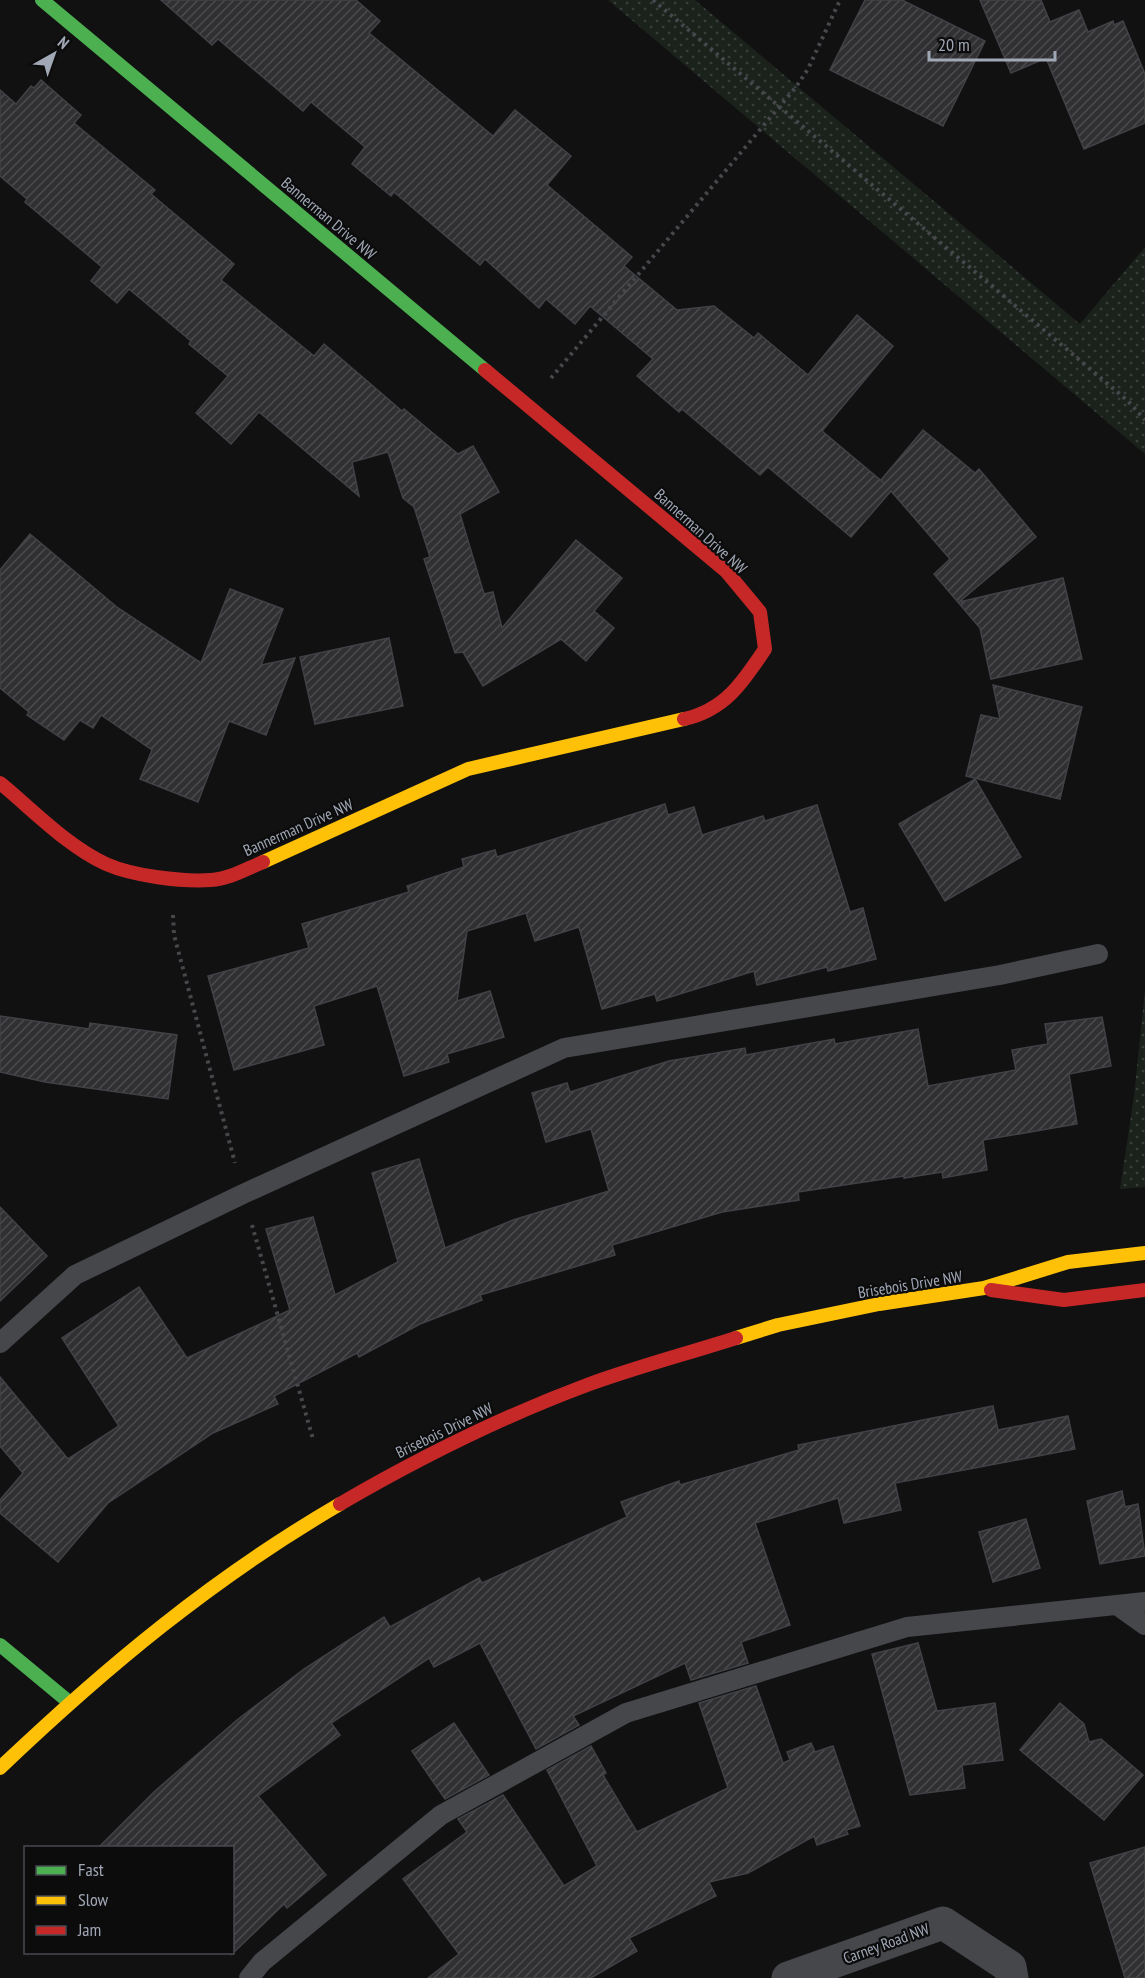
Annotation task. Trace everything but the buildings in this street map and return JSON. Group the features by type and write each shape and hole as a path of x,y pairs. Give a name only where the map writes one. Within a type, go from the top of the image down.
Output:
{"street":[{"name":"Bannerman Drive NW","path":"0,783 72,843 106,864 135,873 211,880 233,875 468,769 704,715 738,689 765,649 760,612 726,571 42,0"},
{"name":"Brisebois Drive NW","path":"0,1768 69,1702 145,1637 235,1571 310,1522 399,1470 493,1424 588,1385 778,1325 879,1304 984,1288 1068,1262 1145,1253"},
{"name":"Brisebois Drive NW","path":"984,1288 1064,1300 1145,1290"},
{"path":"0,1645 69,1702"},
{"name":"Carney Road NW","path":"788,1978 943,1923 1011,1972"}],"lane":[{"path":"0,1343 75,1275 254,1189 564,1048 1000,975 1098,954"},
{"path":"249,1978 262,1962 441,1815 626,1713 907,1628 1145,1602"},
{"path":"1117,1605 1145,1625"}],"path":[{"path":"653,0 1119,394 1145,420"},
{"path":"529,406 780,107 808,69 840,0"}],"shaded area":[{"path":"608,0 695,0 1080,324 1145,247 1145,454"},
{"path":"1145,990 1145,1187 1120,1189 1134,1096"}],"traffic: fast":[{"path":"42,0 485,370"},
{"path":"0,1645 69,1702"}],"traffic: slow":[{"path":"263,862 468,769 684,719"},
{"path":"736,1338 778,1325 879,1304 984,1288 1068,1262 1145,1253"},
{"path":"0,1768 80,1695 162,1626 248,1562 340,1504"}],"traffic: jam":[{"path":"485,370 726,571 760,612 765,649 749,673 722,702 698,715 684,719"},
{"path":"0,783 78,848 106,864 130,872 186,880 211,880 231,876 263,862"},
{"path":"991,1290 1064,1300 1145,1290"},
{"path":"340,1504 430,1455 555,1397 605,1378 736,1338"}]}
